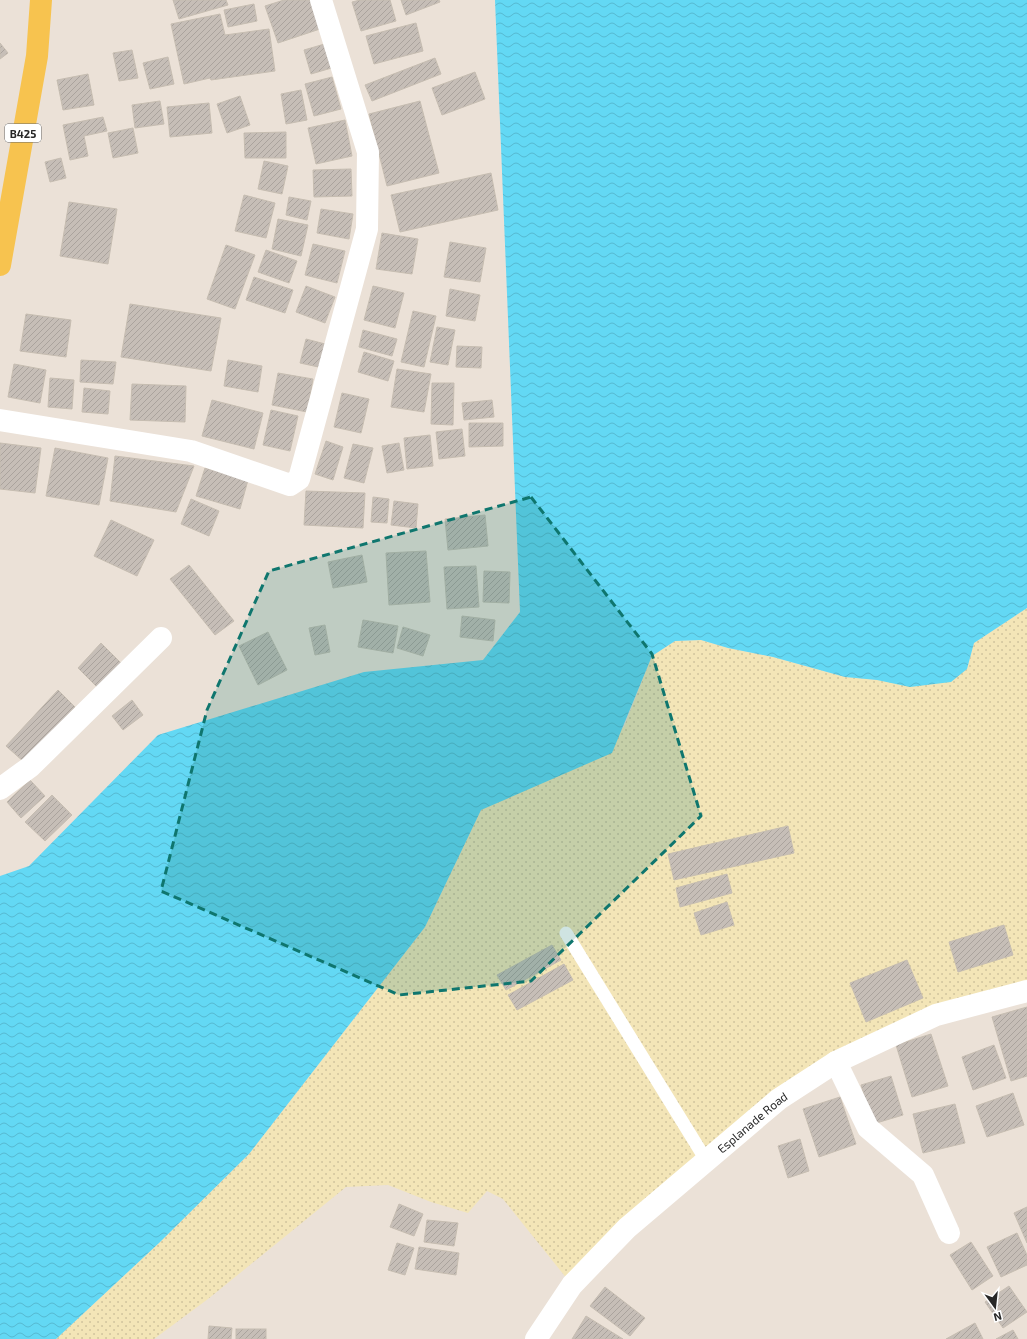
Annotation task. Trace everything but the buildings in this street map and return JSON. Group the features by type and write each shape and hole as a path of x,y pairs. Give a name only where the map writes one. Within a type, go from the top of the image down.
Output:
{"main road":[{"name":"B425","path":"0,265 37,56 41,0"}],"street":[{"path":"0,420 190,451 290,485 299,479 367,229 368,152 321,0"},
{"path":"0,789 30,767 162,638"},
{"name":"Esplanade Road","path":"536,1339 572,1285 627,1228 779,1099 836,1062 936,1015 1027,991"},
{"path":"836,1062 868,1128 923,1175 949,1233"}],"lane":[{"path":"566,933 706,1160"}],"highlighted area":[{"path":"531,497 652,654 701,816 531,981 399,995 161,891 207,710 269,571"}],"sand":[{"path":"1027,608 1027,991 836,1062 572,1285 503,1199 487,1191 468,1213 431,1202 388,1185 346,1187 208,1299 154,1339 56,1339 159,1243 249,1154 425,927 481,810 624,727 652,656 675,641 701,640 728,648 773,657 845,677 877,680 967,669 974,643"}],"water":[{"path":"495,0 1027,0 1027,608 974,643 967,669 951,682 910,687 877,680 845,677 773,657 728,648 701,640 675,641 652,656 612,753 481,810 425,927 249,1154 159,1243 56,1339 0,1339 0,876 29,866 158,735 364,672 483,660 520,612"}]}
